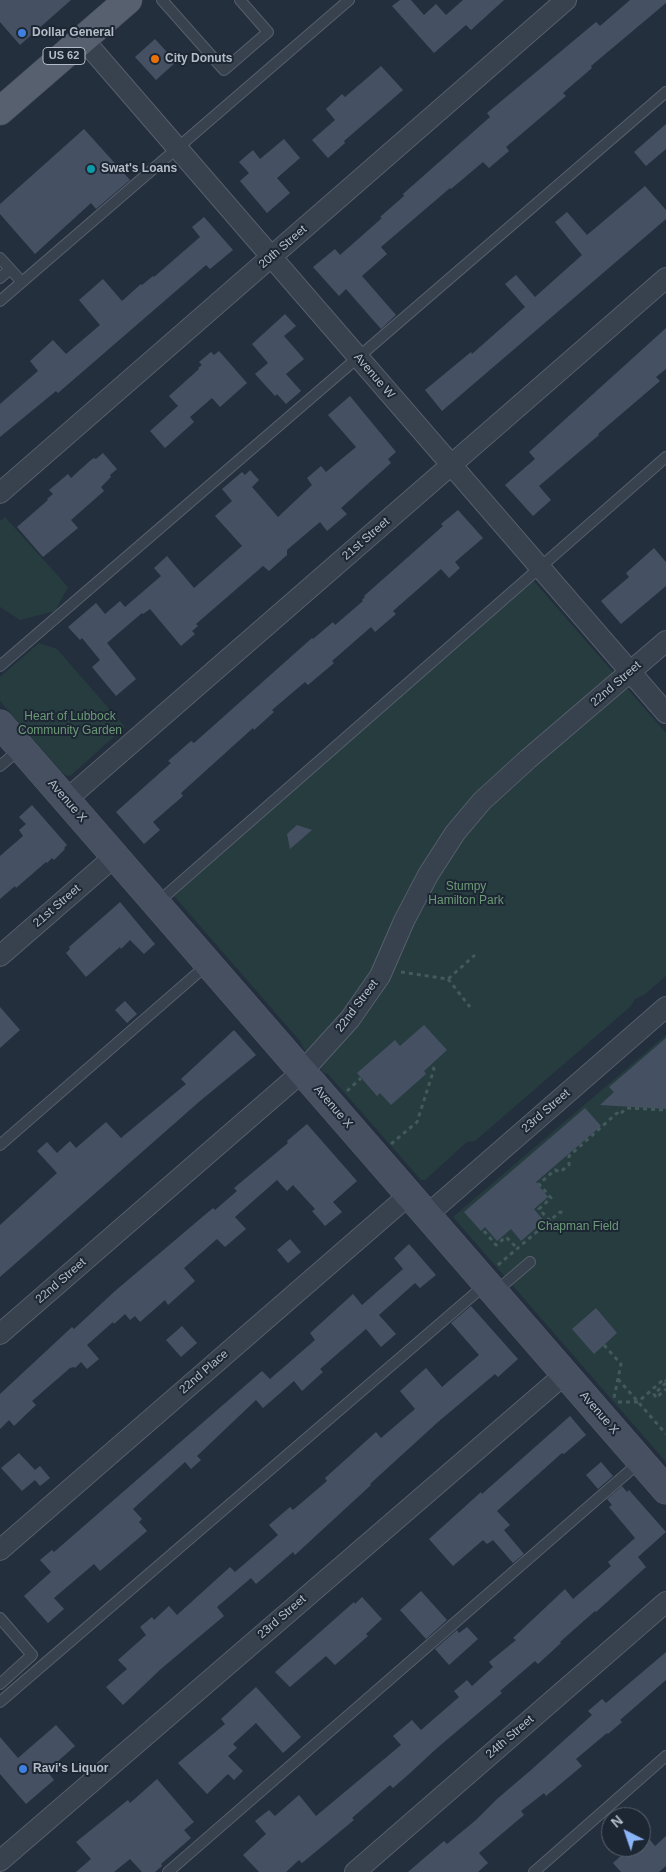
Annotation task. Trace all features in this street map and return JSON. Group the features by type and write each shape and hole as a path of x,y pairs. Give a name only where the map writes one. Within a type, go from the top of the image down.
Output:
{"main road":[{"name":"US 62","path":"0,111 128,0"}],"street":[{"name":"20th Street","path":"0,493 566,0"},
{"name":"Avenue W","path":"83,39 666,713"},
{"name":"21st Street","path":"66,800 666,278"},
{"name":"22nd Street","path":"0,1334 302,1072 350,1019 380,976 404,921 428,875 455,833 482,801 528,759 666,641"},
{"name":"Avenue X","path":"0,724 409,1195 492,1281 565,1374 666,1490"},
{"name":"21st Street","path":"0,956 115,856"},
{"name":"23rd Street","path":"427,1215 666,1007"},
{"name":"22nd Place","path":"0,1550 409,1195"},
{"name":"23rd Street","path":"0,1861 565,1374"},
{"name":"24th Street","path":"355,1872 666,1602"}],"lane":[{"path":"162,0 224,70 268,32 240,0"},
{"path":"0,301 349,0"},
{"path":"0,666 666,92"},
{"path":"0,258 22,282"},
{"path":"0,278 10,269"},
{"path":"156,904 666,457"},
{"path":"0,766 21,748"},
{"path":"0,1145 208,964"},
{"path":"0,1702 492,1281 530,1262"},
{"path":"168,1872 641,1461"},
{"path":"0,1618 32,1655 0,1684"},
{"path":"534,1872 666,1756"}],"path":[{"path":"448,979 475,955"},
{"path":"398,971 448,979 470,1007"},
{"path":"391,1144 417,1122 434,1069 431,1065"},
{"path":"345,1093 361,1078"},
{"path":"550,1221 539,1209 551,1198 539,1184 556,1170 560,1172 569,1165 569,1156 617,1113 619,1115 628,1108 666,1110"},
{"path":"492,1281 518,1249 560,1212 566,1213"},
{"path":"484,1231 496,1246 506,1237 518,1249"},
{"path":"604,1345 621,1364 613,1402 638,1402 664,1379 666,1382 654,1394 656,1398 666,1389"},
{"path":"618,1379 666,1434"}],"green space":[{"path":"5,517 68,587 55,611 20,620 0,607 0,521"},
{"name":"Stumpy Hamilton Park","path":"532,579 666,733 666,976 644,995 635,999 631,1006 475,1141 467,1142 425,1180 421,1180 328,1074 324,1073 304,1049 300,1041 174,896"},
{"name":"Heart of Lubbock Community Garden","path":"39,643 57,649 125,727 70,776 64,775 0,701 0,677"},
{"name":"Chapman Field","path":"666,1035 666,1462 453,1217"}],"building":[{"name":"Dollar General","path":"0,0 71,0 20,45 0,22"},
{"path":"400,0 411,0 424,15 436,4 446,15 463,0 504,0 471,30 466,25 434,53 392,6"},
{"path":"630,0 666,0 666,3 591,66 592,68 563,93 566,96 506,147 509,151 489,168 483,162 381,247 387,254 362,276 396,315 381,329 346,289 339,296 313,267 335,249 340,255 382,218 380,217 404,196 403,194 490,117 487,113 596,22 600,26"},
{"name":"City Donuts","path":"155,39 176,62 156,80 135,57"},
{"path":"381,66 403,90 344,141 345,143 328,158 312,140 335,120 326,109 342,94 345,97"},
{"path":"666,124 666,149 646,166 634,152"},
{"path":"84,129 130,180 96,209 91,203 35,254 0,214 0,204"},
{"path":"284,139 300,158 277,178 290,193 267,213 240,181 249,173 239,162 253,150 260,159"},
{"path":"645,186 666,210 666,219 442,411 425,390 471,352 472,354 525,307 505,284 516,275 535,297 582,255 555,222 567,212 587,235"},
{"path":"204,217 233,250 210,269 206,265 58,393 56,391 0,437 0,404 38,371 30,361 53,340 66,354 100,325 79,300 103,279 122,301 141,284 154,277 200,237 192,227"},
{"path":"285,314 296,326 284,336 304,359 286,374 301,391 286,404 277,394 275,396 255,374 268,363 252,344"},
{"path":"666,328 666,369 656,377 660,381 539,486 551,500 533,516 505,485 535,459 529,452"},
{"path":"219,351 247,383 220,407 212,398 190,417 194,422 165,448 150,431 178,406 169,396 199,369 202,365 199,362 211,352 214,355"},
{"path":"350,396 396,452 388,459 391,463 341,508 347,514 327,531 320,522 287,550 287,555 269,571 263,566 196,624 198,626 192,631 195,634 181,646 150,609 142,613 107,643 136,679 116,696 92,667 100,660 82,638 80,640 68,627 96,603 105,614 120,601 125,607 161,576 154,568 167,556 194,588 242,546 215,516 232,501 222,489 242,472 245,475 250,470 259,480 252,487 278,517 312,485 307,478 321,466 326,472 356,447 328,415"},
{"path":"103,453 117,469 101,487 104,491 71,520 78,528 43,557 17,527 48,500 53,494 49,490 68,474 71,478 91,460 96,459"},
{"path":"458,510 483,538 455,562 460,568 449,578 441,569 393,611 396,614 375,632 371,627 308,685 305,682 272,710 274,712 254,730 253,728 181,793 183,796 153,822 160,830 144,844 116,812 171,763 168,761 191,741 194,743 312,638 333,622 335,625 363,601 364,596 443,526 441,524"},
{"path":"654,548 666,562 666,586 621,624 601,601 629,577 626,573"},
{"path":"32,805 67,845 54,860 52,858 46,862 0,899 0,856 23,836 19,830 26,824 19,817"},
{"path":"297,825 312,830 290,849 287,834"},
{"path":"120,902 155,944 144,954 130,940 86,977 66,953 70,949 69,947"},
{"path":"125,1001 137,1014 127,1023 115,1010"},
{"path":"0,1007 20,1030 0,1048"},
{"path":"424,1025 447,1050 424,1071 426,1074 391,1105 380,1093 377,1096 357,1073 395,1040 400,1046"},
{"path":"234,1030 256,1055 200,1101 0,1277 0,1225 57,1173 37,1151 47,1142 57,1153 70,1141 76,1148 106,1122 121,1138 186,1084 181,1079"},
{"path":"666,1038 666,1109 600,1105 614,1092 609,1087"},
{"path":"585,1108 601,1126 536,1182 548,1197 534,1209 544,1221 521,1241 511,1229 497,1241 485,1227 481,1231 464,1212"},
{"path":"307,1124 357,1181 333,1202 342,1212 325,1226 312,1211 315,1209 293,1185 287,1191 277,1180 235,1217 246,1229 225,1247 217,1239 184,1268 195,1281 168,1305 165,1300 140,1322 135,1316 130,1320 125,1314 114,1324 113,1322 87,1345 99,1359 87,1369 81,1362 75,1368 70,1368 32,1401 36,1405 14,1426 9,1420 0,1429 0,1394 72,1327 74,1329 115,1291 213,1208 215,1210 237,1191 234,1188 288,1143 287,1141"},
{"path":"290,1239 301,1252 288,1263 277,1250"},
{"path":"409,1244 436,1275 420,1288 415,1283 379,1315 396,1334 381,1347 366,1329 320,1369 323,1372 302,1391 294,1381 263,1408 256,1400 197,1456 201,1460 191,1469 185,1462 133,1509 142,1519 139,1522 147,1531 100,1571 94,1564 54,1598 64,1609 48,1623 24,1596 51,1572 40,1560 52,1550 54,1552 262,1371 270,1379 315,1340 310,1333 353,1294 362,1305 403,1269 394,1258"},
{"path":"471,1306 518,1359 498,1377 495,1374 438,1422 295,1555 293,1552 256,1584 251,1578 217,1607 224,1616 162,1668 123,1705 106,1687 127,1669 118,1660 146,1635 140,1627 152,1617 154,1620 169,1606 177,1615 230,1567 235,1572 278,1535 269,1525 290,1507 293,1510 327,1481 325,1478 376,1432 381,1438 415,1409 400,1391 426,1368 442,1387 479,1355 451,1323"},
{"path":"596,1308 617,1333 594,1354 572,1329"},
{"path":"182,1326 197,1343 181,1357 166,1340"},
{"path":"570,1416 586,1435 564,1454 562,1453 497,1511 510,1525 504,1530 524,1554 513,1563 493,1540 487,1544 483,1540 453,1566 429,1539"},
{"path":"19,1453 35,1470 40,1466 50,1478 40,1486 35,1480 22,1491 1,1468"},
{"path":"601,1462 613,1476 598,1489 586,1475"},
{"path":"622,1486 627,1492 629,1490 666,1532 638,1557 646,1567 560,1642 538,1664 535,1661 500,1691 502,1693 393,1788 390,1785 352,1818 354,1820 302,1863 299,1860 286,1872 259,1872 243,1855 266,1834 255,1821 269,1810 275,1816 299,1795 316,1816 401,1745 393,1736 412,1720 421,1730 459,1697 454,1691 467,1680 472,1686 493,1667 489,1662 516,1640 513,1638 565,1589 573,1599 611,1566 608,1562 635,1538 609,1507 612,1505 607,1499"},
{"path":"421,1591 447,1620 426,1639 400,1610"},
{"path":"362,1597 382,1619 366,1634 368,1636 335,1665 326,1656 290,1687 275,1672"},
{"path":"467,1627 478,1639 449,1665 435,1649 457,1630 459,1633"},
{"path":"666,1652 666,1680 620,1720 622,1722 576,1759 582,1766 546,1796 544,1793 521,1811 524,1815 479,1853 488,1863 478,1872 408,1872 444,1841 447,1844 476,1820 592,1715 588,1711 602,1699 606,1703"},
{"path":"256,1687 301,1737 283,1753 256,1723 233,1744 237,1748 228,1756 243,1771 234,1780 228,1774 207,1794 178,1763 225,1724 221,1719"},
{"path":"56,1725 75,1746 47,1771 54,1780 26,1804 0,1774 0,1737 18,1758"},
{"path":"157,1779 194,1822 184,1830 191,1838 161,1864 162,1866 155,1872 142,1872 130,1859 114,1872 76,1872 91,1859 76,1842 128,1800 130,1803"},
{"path":"666,1836 666,1866 659,1872 621,1872 613,1863 620,1857 651,1857 651,1841 655,1846"}],"place":[{"name":"Dollar General","path":"22,33"},
{"name":"City Donuts","path":"155,59"},
{"name":"Swat's Loans","path":"91,169"},
{"name":"Ravi's Liquor","path":"23,1769"}]}
